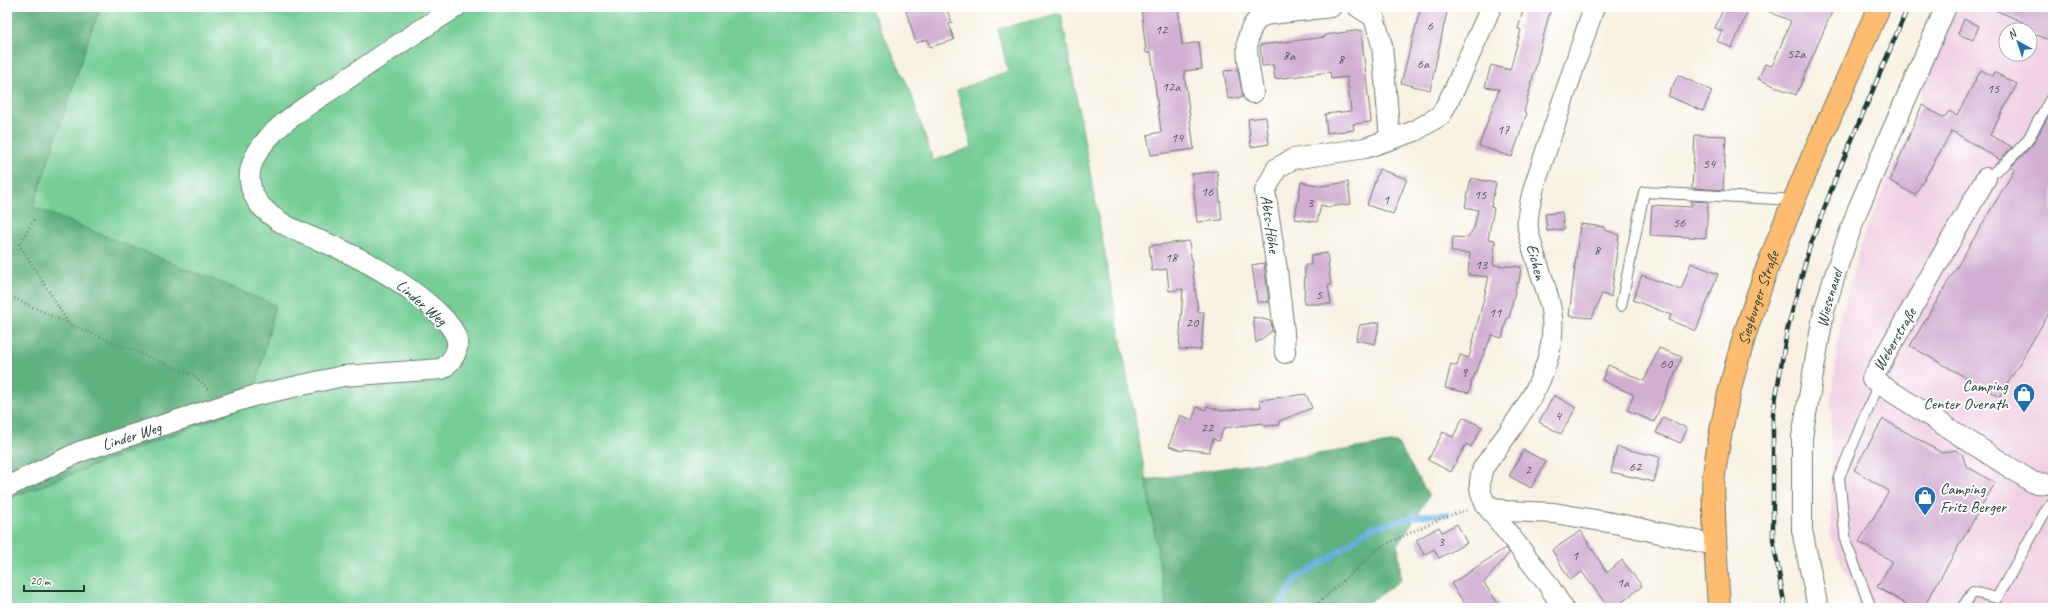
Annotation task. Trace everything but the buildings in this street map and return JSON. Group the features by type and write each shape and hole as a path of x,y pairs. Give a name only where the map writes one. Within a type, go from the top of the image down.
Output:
{"main road":[{"name":"Siegburger Straße","path":"1719,608 1715,545 1714,477 1724,413 1734,367 1748,319 1795,200 1879,7"}],"street":[{"name":"Linder Weg","path":"7,487 79,452 252,396 343,376 442,369 453,361 458,344 454,332 443,317 420,296 397,279 371,264 309,236 265,211 258,203 252,192 250,180 251,164 257,152 264,142 281,127 384,53 456,7"},
{"path":"1254,93 1247,43 1248,34 1257,19 1264,15 1331,7"},
{"path":"1358,7 1374,18 1382,45 1390,139"},
{"name":"Abts-Höhe","path":"1285,353 1277,270 1265,191 1276,168 1293,159 1365,148 1415,131 1441,115 1455,88 1491,7"},
{"name":"Eichen","path":"1563,608 1547,583 1498,523 1481,496 1478,482 1483,468 1539,382 1548,359 1552,336 1552,316 1528,228 1529,210 1536,180 1594,7"},
{"name":"Wiesenauel","path":"1818,608 1802,530 1802,437 1824,311 1840,259 1858,209 1946,7"},
{"name":"Weberstraße","path":"1986,178 1872,379 2034,483 2053,484"},
{"path":"1486,505 1504,511 1554,513 1599,520 1715,545"}],"lane":[{"path":"1986,178 2005,164 2027,141 2053,95"},
{"path":"1621,306 1644,192 1795,200"},
{"path":"1871,608 1846,543 1839,477 1879,384"},
{"path":"1962,608 1973,592 1997,598 2045,512 2053,502"}],"path":[{"path":"34,220 19,244 70,324"},
{"path":"7,295 70,324 193,375 225,406"},
{"path":"1315,607 1380,547 1442,518 1486,505"}],"shaded area":[{"path":"1954,7 2053,7 2053,608 1860,608 1831,537 1831,404 1841,315 1864,235 1919,108 1924,79"}],"green space":[{"path":"7,7 101,7 91,31 33,207 275,305 252,404 7,499"},
{"path":"101,7 870,7 910,90 933,161 972,147 957,90 1008,71 998,29 1061,13 1146,480 1167,608 7,608 7,499 252,404 275,305 33,207 91,31"},
{"path":"1397,442 1429,496 1398,544 1401,580 1361,608 1167,608 1146,480"}],"waterway":[{"path":"1276,608 1279,607 1296,578 1330,558 1370,528 1418,516 1447,514"}],"railway":[{"path":"1785,608 1773,539 1773,414 1787,331 1809,249 1836,177 1908,7"}],"place":[{"name":"Camping Center Overath","path":"2024,414"},
{"name":"Camping Fritz Berger","path":"1925,516"}]}
